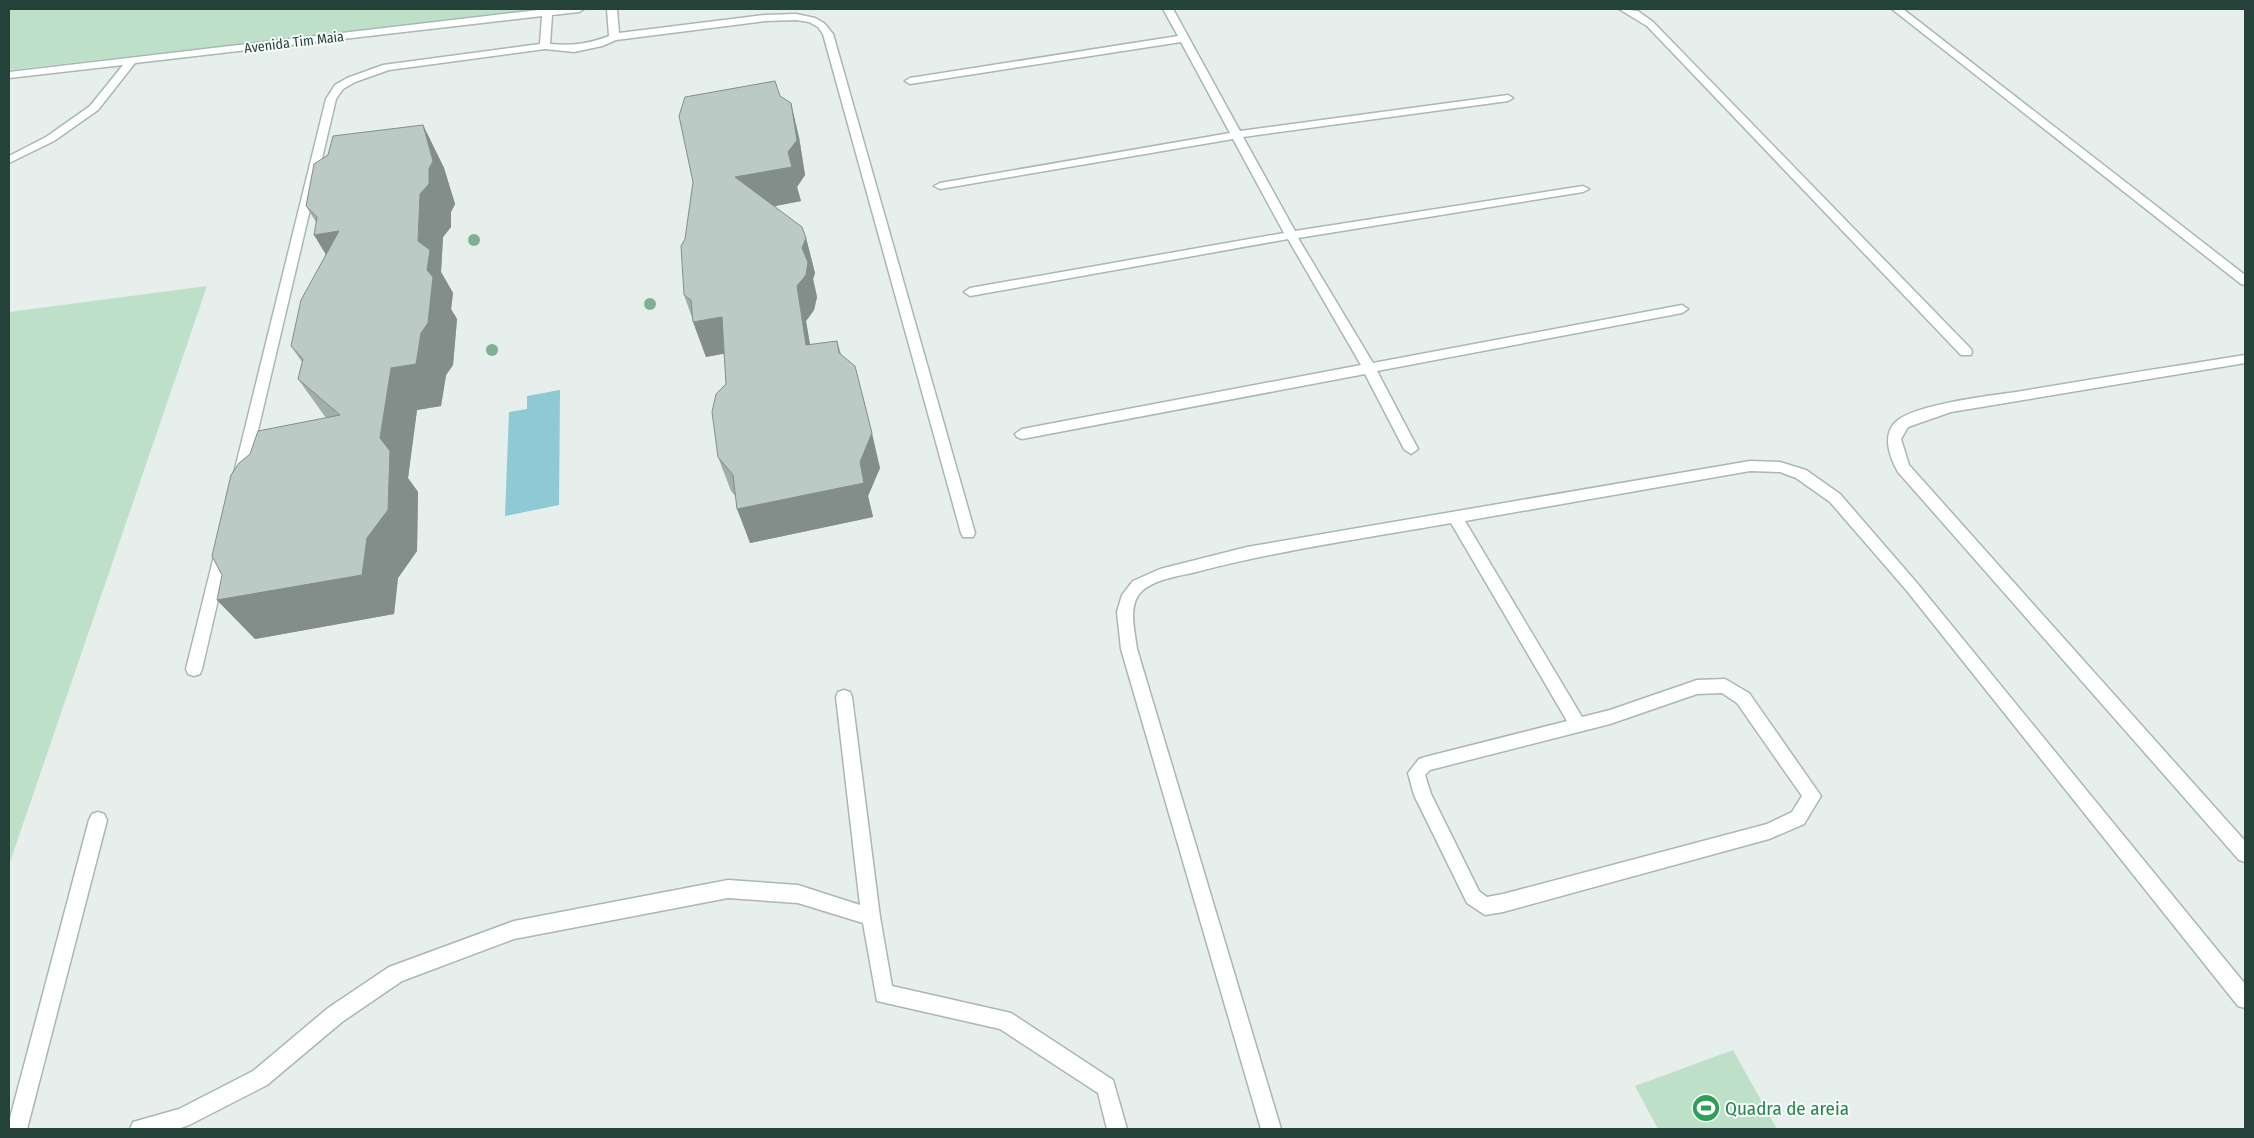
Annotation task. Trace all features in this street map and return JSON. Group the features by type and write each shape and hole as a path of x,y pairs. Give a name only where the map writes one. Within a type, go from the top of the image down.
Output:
{"street":[{"name":"Avenida Tim Maia","path":"9,75 579,9"},
{"path":"612,9 614,37"},
{"path":"1168,9 1291,235 1369,368 1411,449"},
{"path":"1624,9 1635,13 1650,24 1966,352"},
{"path":"1897,9 2245,281"},
{"path":"545,46 548,12"},
{"path":"238,486 331,99 339,88 351,80 387,67 545,46 561,49 580,48 598,44 614,37 765,18 796,17 812,20 821,25 828,34 968,533"},
{"path":"910,80 1184,38"},
{"path":"9,160 50,139 94,108 131,62"},
{"path":"940,186 1236,135 1508,98"},
{"path":"970,292 1291,235 1583,189"},
{"path":"1022,434 1682,309"},
{"path":"2245,359 1951,407 1907,420 1897,428 1892,440 1902,468 2245,854"},
{"path":"1271,1129 1129,649 1125,612 1130,595 1138,585 1160,575 1247,553 1750,466 1780,467 1801,474 1835,498 1912,587 2245,999"},
{"path":"1455,517 1578,725"},
{"path":"194,669 227,534"},
{"path":"1725,686 1744,698 1812,796 1798,818 1769,831 1503,903 1485,906 1473,897 1423,795 1416,773 1426,764 1578,725 1610,717 1697,687 1725,686"},
{"path":"844,697 871,917 884,994 1004,1020 1106,1087 1118,1129"},
{"path":"18,1129 98,820"},
{"path":"140,1129 182,1118 260,1078 335,1014 396,974 514,930 728,889 798,894 871,917"}],"green space":[{"path":"9,9 550,9 9,70"},
{"path":"207,286 9,865 9,312"},
{"name":"Quadra de areia","path":"1733,1050 1777,1129 1658,1129 1635,1086"}],"water":[{"path":"560,390 559,505 505,516 509,412 527,409 527,396"}],"building":[{"path":"775,81 780,96 791,103 797,140 788,152 792,167 735,177 802,227 806,238 802,248 808,262 806,275 797,286 806,345 837,341 839,353 855,366 872,433 860,462 864,483 737,509 733,475 718,457 712,412 716,394 726,384 722,317 693,322 691,300 684,295 681,246 685,239 693,182 679,116 685,97"},
{"path":"423,125 433,161 429,169 429,184 420,194 418,241 430,250 427,270 433,277 428,323 421,333 416,364 391,368 380,438 390,451 388,510 367,538 362,575 217,600 222,575 212,556 231,475 239,463 250,454 258,431 340,415 298,379 303,359 291,346 301,300 339,231 314,235 317,217 306,206 314,164 328,155 333,136"}],"place":[{"name":"Quadra de areia","path":"1706,1108"}]}
